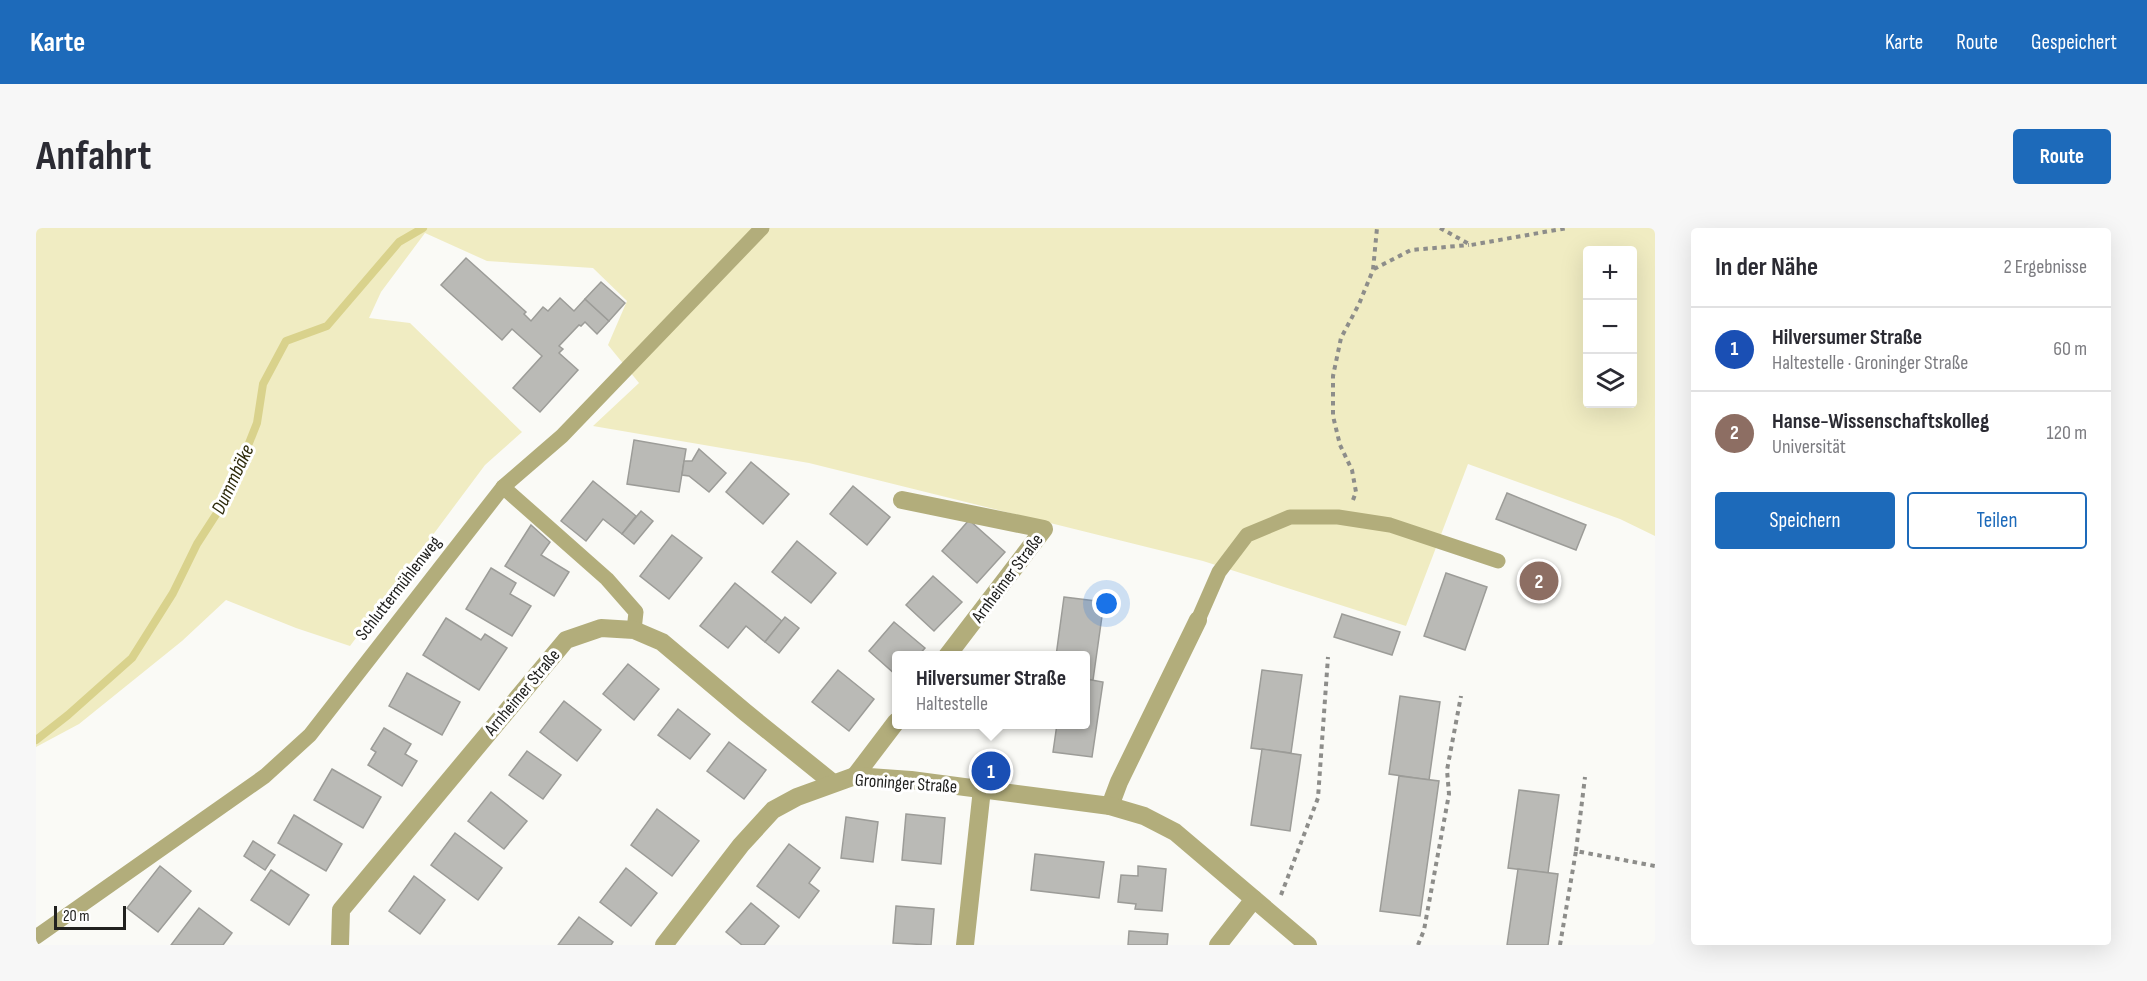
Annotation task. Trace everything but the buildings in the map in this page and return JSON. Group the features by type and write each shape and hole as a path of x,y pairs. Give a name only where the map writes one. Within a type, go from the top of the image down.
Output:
{"street":[{"name":"Arnheimer Straße","path":"902,500 1044,529 951,651"},
{"path":"1110,806 1119,782 1198,620"},
{"name":"Arnheimer Straße","path":"340,945 340,910 566,640 601,628 634,630 662,642 833,783"},
{"path":"855,776 892,728"},
{"name":"Groninger Straße","path":"664,945 741,845 773,810 797,797 855,776 911,780 1110,806 1144,816 1174,832 1308,945"},
{"path":"965,945 982,789"},
{"path":"1218,945 1254,899"}],"lane":[{"name":"Schluttermühlenweg","path":"36,936 265,776 309,735 503,487 562,436 762,228"},
{"path":"503,487 607,579 636,612 634,630"},
{"path":"1198,620 1219,572 1247,535 1290,517 1348,518 1390,525 1498,561"}],"path":[{"path":"1348,518 1356,492 1352,470 1340,445 1333,416 1333,376 1341,338 1359,304 1373,270 1377,228"},
{"path":"1440,228 1471,245"},
{"path":"1373,270 1411,250 1471,245 1567,228"},
{"path":"1272,914 1284,889 1318,798 1328,657"},
{"path":"1418,945 1424,930 1449,794 1447,770 1461,696"},
{"path":"1560,945 1576,851 1585,777"},
{"path":"1576,851 1655,866"}],"shaded area":[{"path":"36,228 1655,228 1655,536 1620,519 1468,464 1406,626 1203,561 809,463 593,426 639,383 608,345 627,301 593,268 487,261 425,233 381,292 369,318 410,323 522,432 485,465 350,646 296,628 226,600 182,641 79,724 36,747"}],"waterway":[{"name":"Dummbäke","path":"36,740 132,658 173,593 197,544 228,496 257,423 263,384 286,341 327,326 399,242 423,228"}],"place":[{"name":"Hanse-Wissenschaftskolleg","path":"1539,581"},
{"name":"Hilversumer Straße","path":"991,771"}]}
